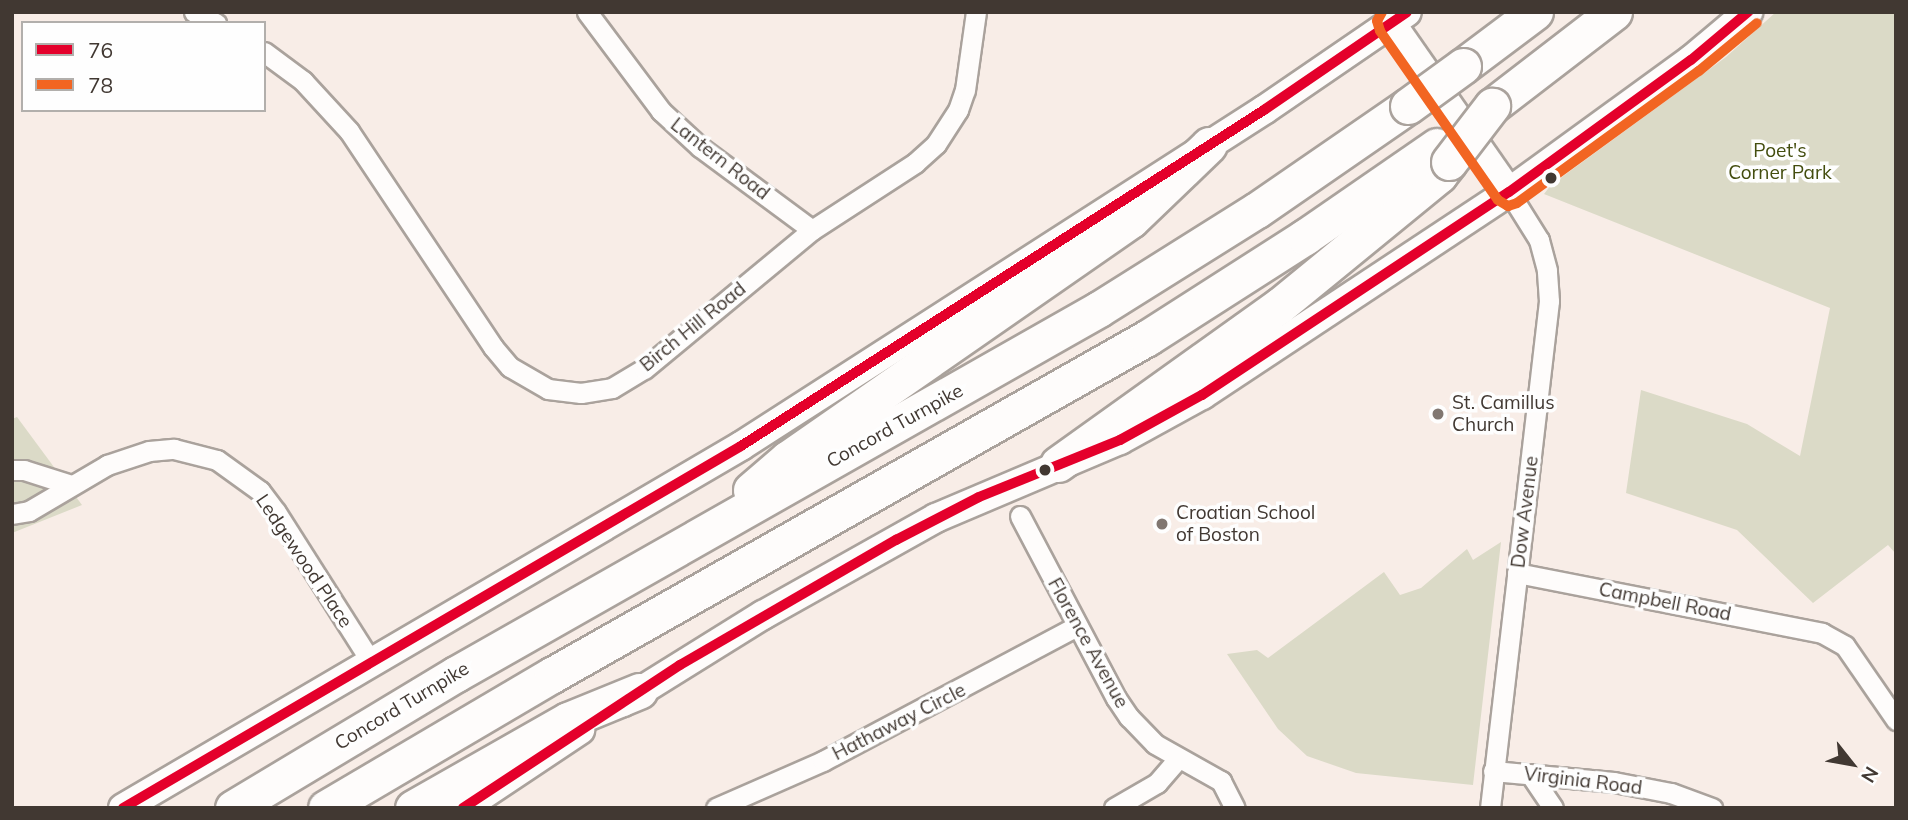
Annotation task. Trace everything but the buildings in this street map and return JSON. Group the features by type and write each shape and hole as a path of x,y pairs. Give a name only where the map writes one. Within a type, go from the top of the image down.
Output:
{"highway":[{"name":"Concord Turnpike","path":"233,808 456,674 1110,303 1236,224 1408,106 1535,12"},
{"path":"326,808 552,675 1136,344 1443,154 1492,106 1614,12"},
{"path":"693,540 786,459 1131,220 1209,145"},
{"path":"1058,464 1279,306 1439,175 1443,154"},
{"path":"413,808 568,720 639,691"}],"main road":[{"path":"463,808 639,691 763,615 896,540 964,504 1135,433 1202,396 1509,192 1675,72 1748,12"},
{"path":"123,808 714,463 1209,145 1394,16"},
{"name":"Dow Avenue","path":"1394,16 1509,192"}],"street":[{"path":"194,12 212,21"},
{"name":"Lantern Road","path":"587,12 661,111 710,154 812,230"},
{"name":"Birch Hill Road","path":"266,53 303,81 349,131 510,367 528,380 548,389 581,393 612,388 644,369 812,230 915,163 936,144 958,110 965,90 976,12"},
{"name":"Dow Avenue","path":"1490,808 1549,301 1547,270 1539,240 1509,192"},
{"name":"Ledgewood Place","path":"12,514 29,511 71,485 128,457 149,451 174,449 195,452 239,474 260,491 372,663"},
{"path":"12,470 24,470 71,485"},
{"name":"Florence Avenue","path":"1020,516 1077,626 1129,717 1155,744 1221,781 1235,808"},
{"name":"Campbell Road","path":"1517,573 1830,636 1845,646 1896,720"},
{"name":"Hathaway Circle","path":"716,808 823,761 957,693 1077,626"},
{"path":"1114,808 1157,783 1179,758"},
{"name":"Virginia Road","path":"1493,771 1640,787 1686,797 1712,808"},
{"path":"1530,774 1553,808"}],"green space":[{"name":"Poet's Corner Park","path":"1776,12 1893,12 1896,18 1896,554 1888,545 1813,603 1737,530 1626,493 1641,390 1747,424 1800,456 1830,308 1544,194 1551,185 1726,57"},
{"path":"17,417 82,505 12,533 12,419"},
{"path":"1501,542 1473,785 1356,773 1307,756 1278,729 1227,654 1257,650 1268,658 1384,572 1400,595 1421,588 1467,549 1473,560"}],"transit line":[{"name":"78","path":"1382,12 1377,21 1380,31 1498,200 1508,206 1517,203 1699,71 1757,23"},
{"name":"76","path":"123,808 741,446 1264,110 1407,12"},
{"name":"76","path":"463,808 680,665 896,540 979,497 1120,440 1202,395 1509,192 1691,60 1748,12"}],"place":[{"name":"St. Camillus Church","path":"1438,414"},
{"name":"Croatian School of Boston","path":"1162,524"}]}
